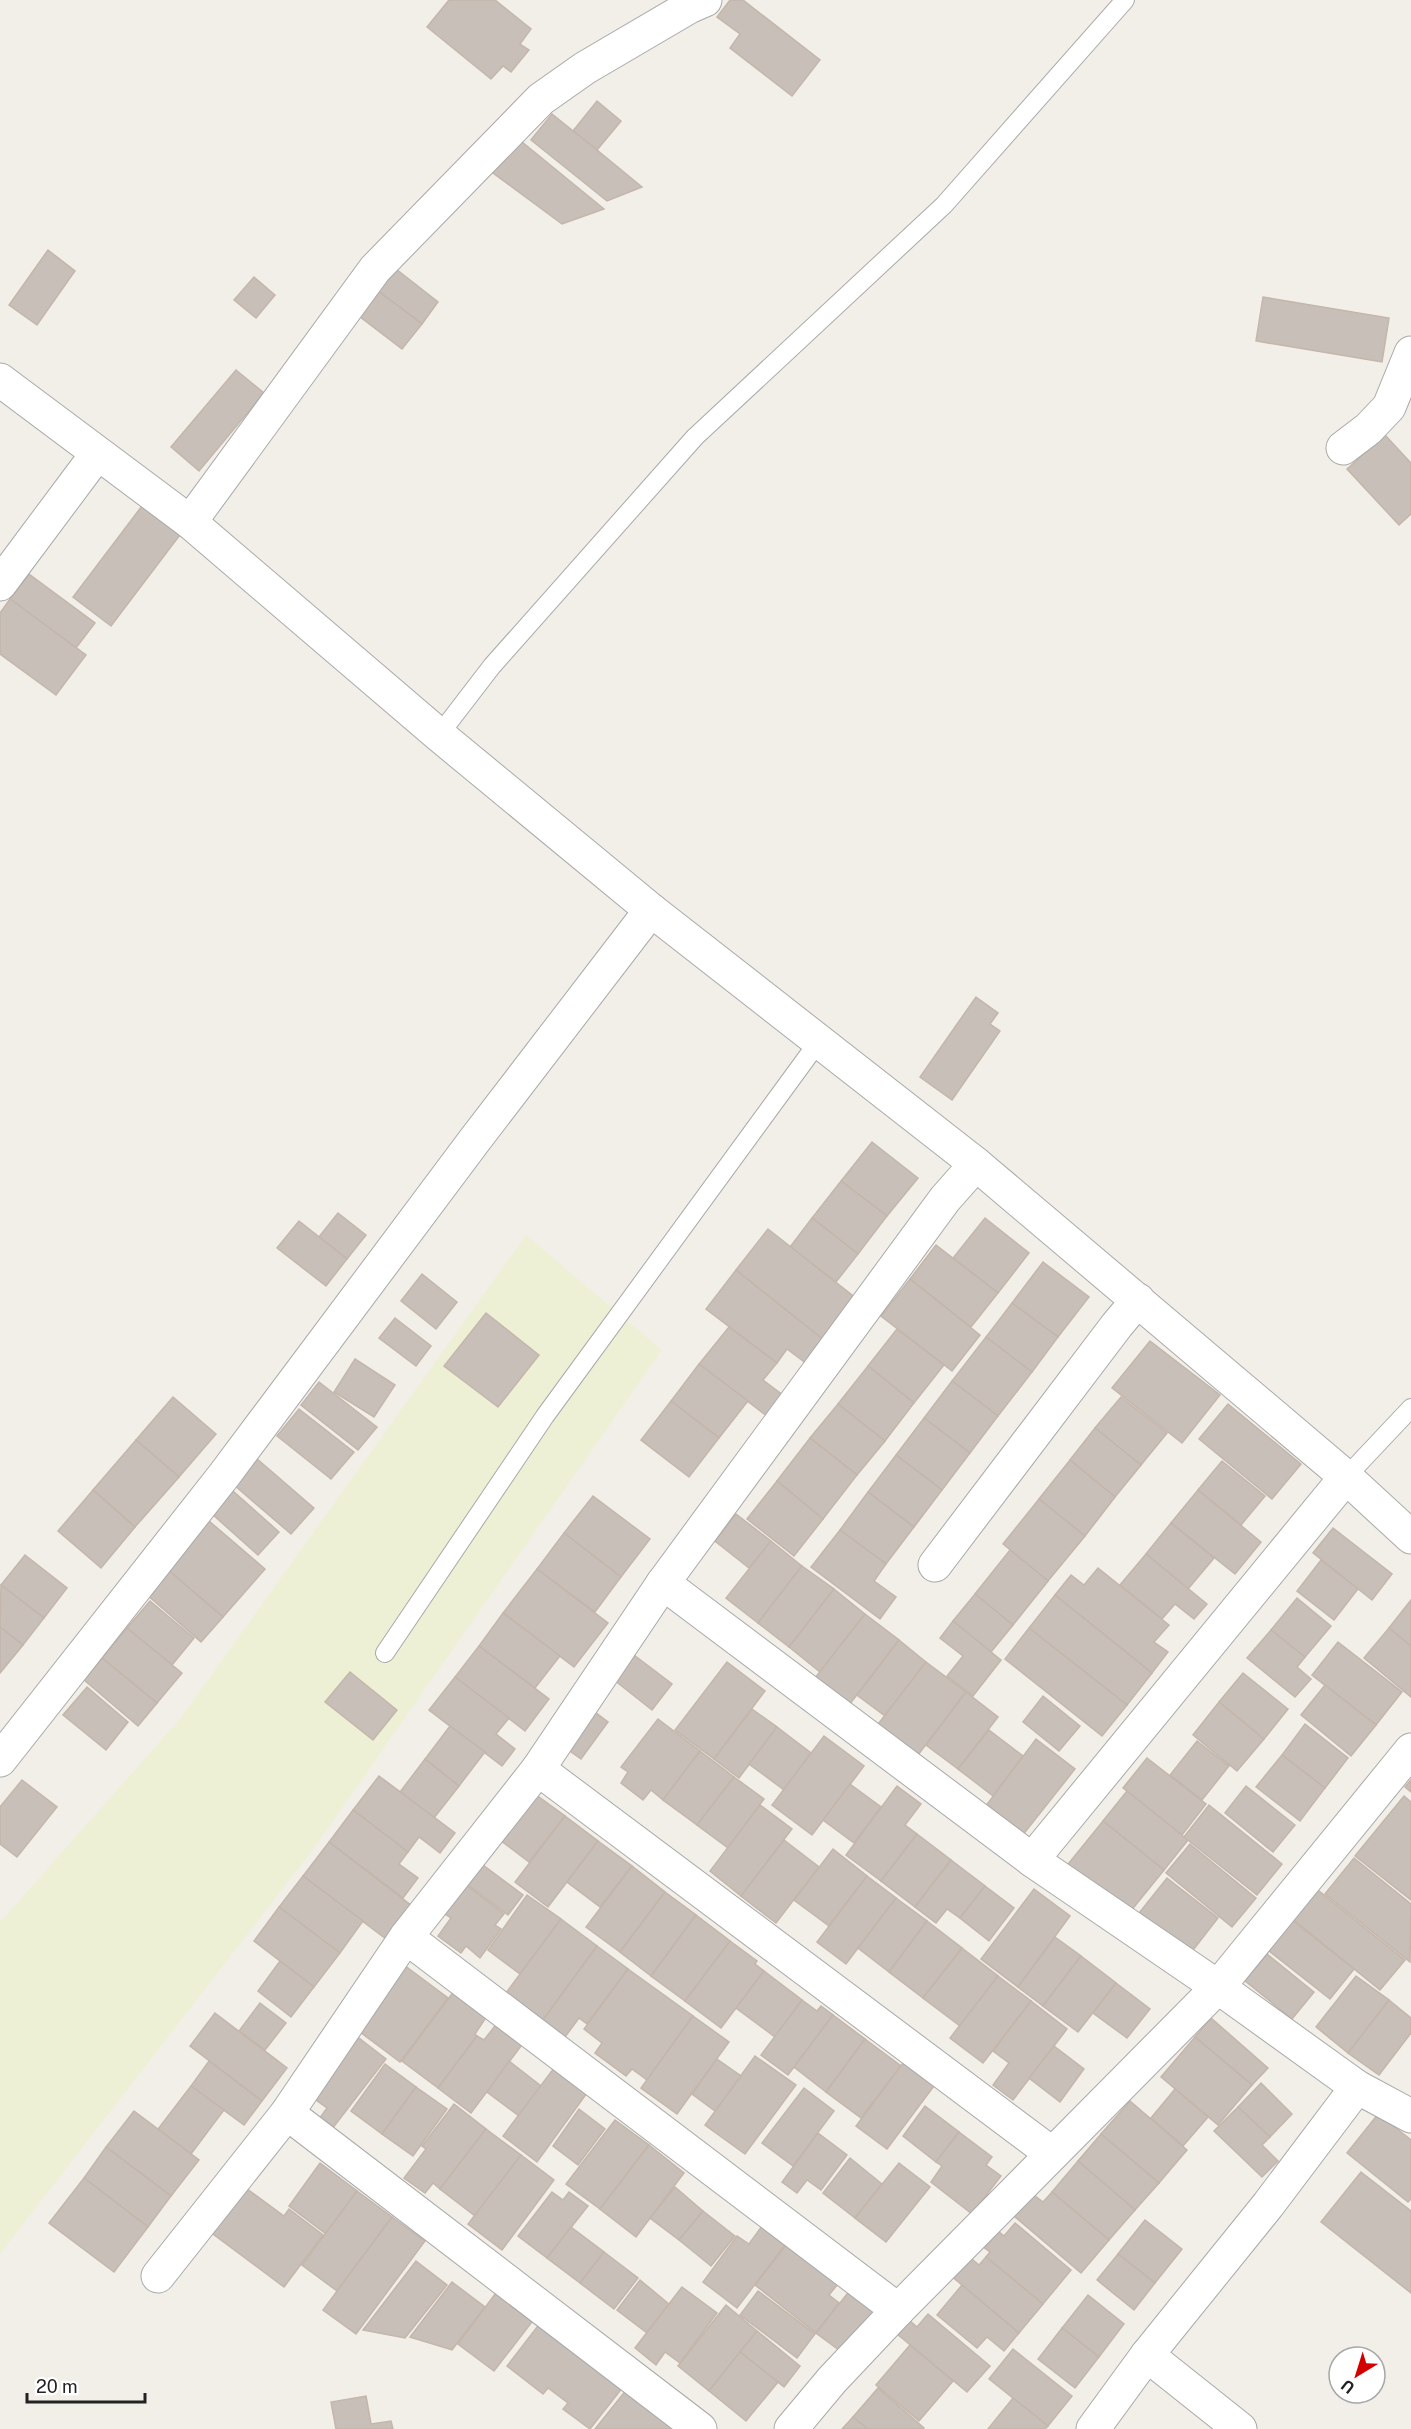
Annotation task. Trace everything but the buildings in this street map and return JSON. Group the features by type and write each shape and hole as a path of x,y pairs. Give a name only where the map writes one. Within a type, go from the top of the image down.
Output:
{"street":[{"path":"190,522 375,269 541,99 585,68 692,2"},
{"path":"1343,448 1368,429 1389,407 1411,353"},
{"path":"0,380 190,522 439,735 651,910 975,1164 1346,1477 1411,1537"},
{"path":"0,584 97,454"},
{"path":"0,1760 225,1474 474,1141 651,910"},
{"path":"158,2276 287,2113 406,1938 538,1769 663,1583 945,1199 975,1164"},
{"path":"935,1565 1138,1300"},
{"path":"1032,1860 1346,1477"},
{"path":"663,1583 1032,1860 1218,1987 1357,2087 1411,2116"},
{"path":"791,2429 832,2380 898,2310 1051,2153 1218,1987 1411,1750"},
{"path":"538,1769 1051,2153"},
{"path":"406,1938 898,2310"},
{"path":"1093,2429 1147,2355 1268,2205 1357,2087"},
{"path":"287,2113 700,2429"},
{"path":"1147,2355 1240,2429"}],"lane":[{"path":"439,735 492,666 695,437 945,206 1125,0"},
{"path":"385,1653 545,1416 819,1041"},
{"path":"1346,1477 1411,1408"}],"green space":[{"path":"526,1235 662,1350 312,1851 0,2254 0,1922 179,1720"}]}
